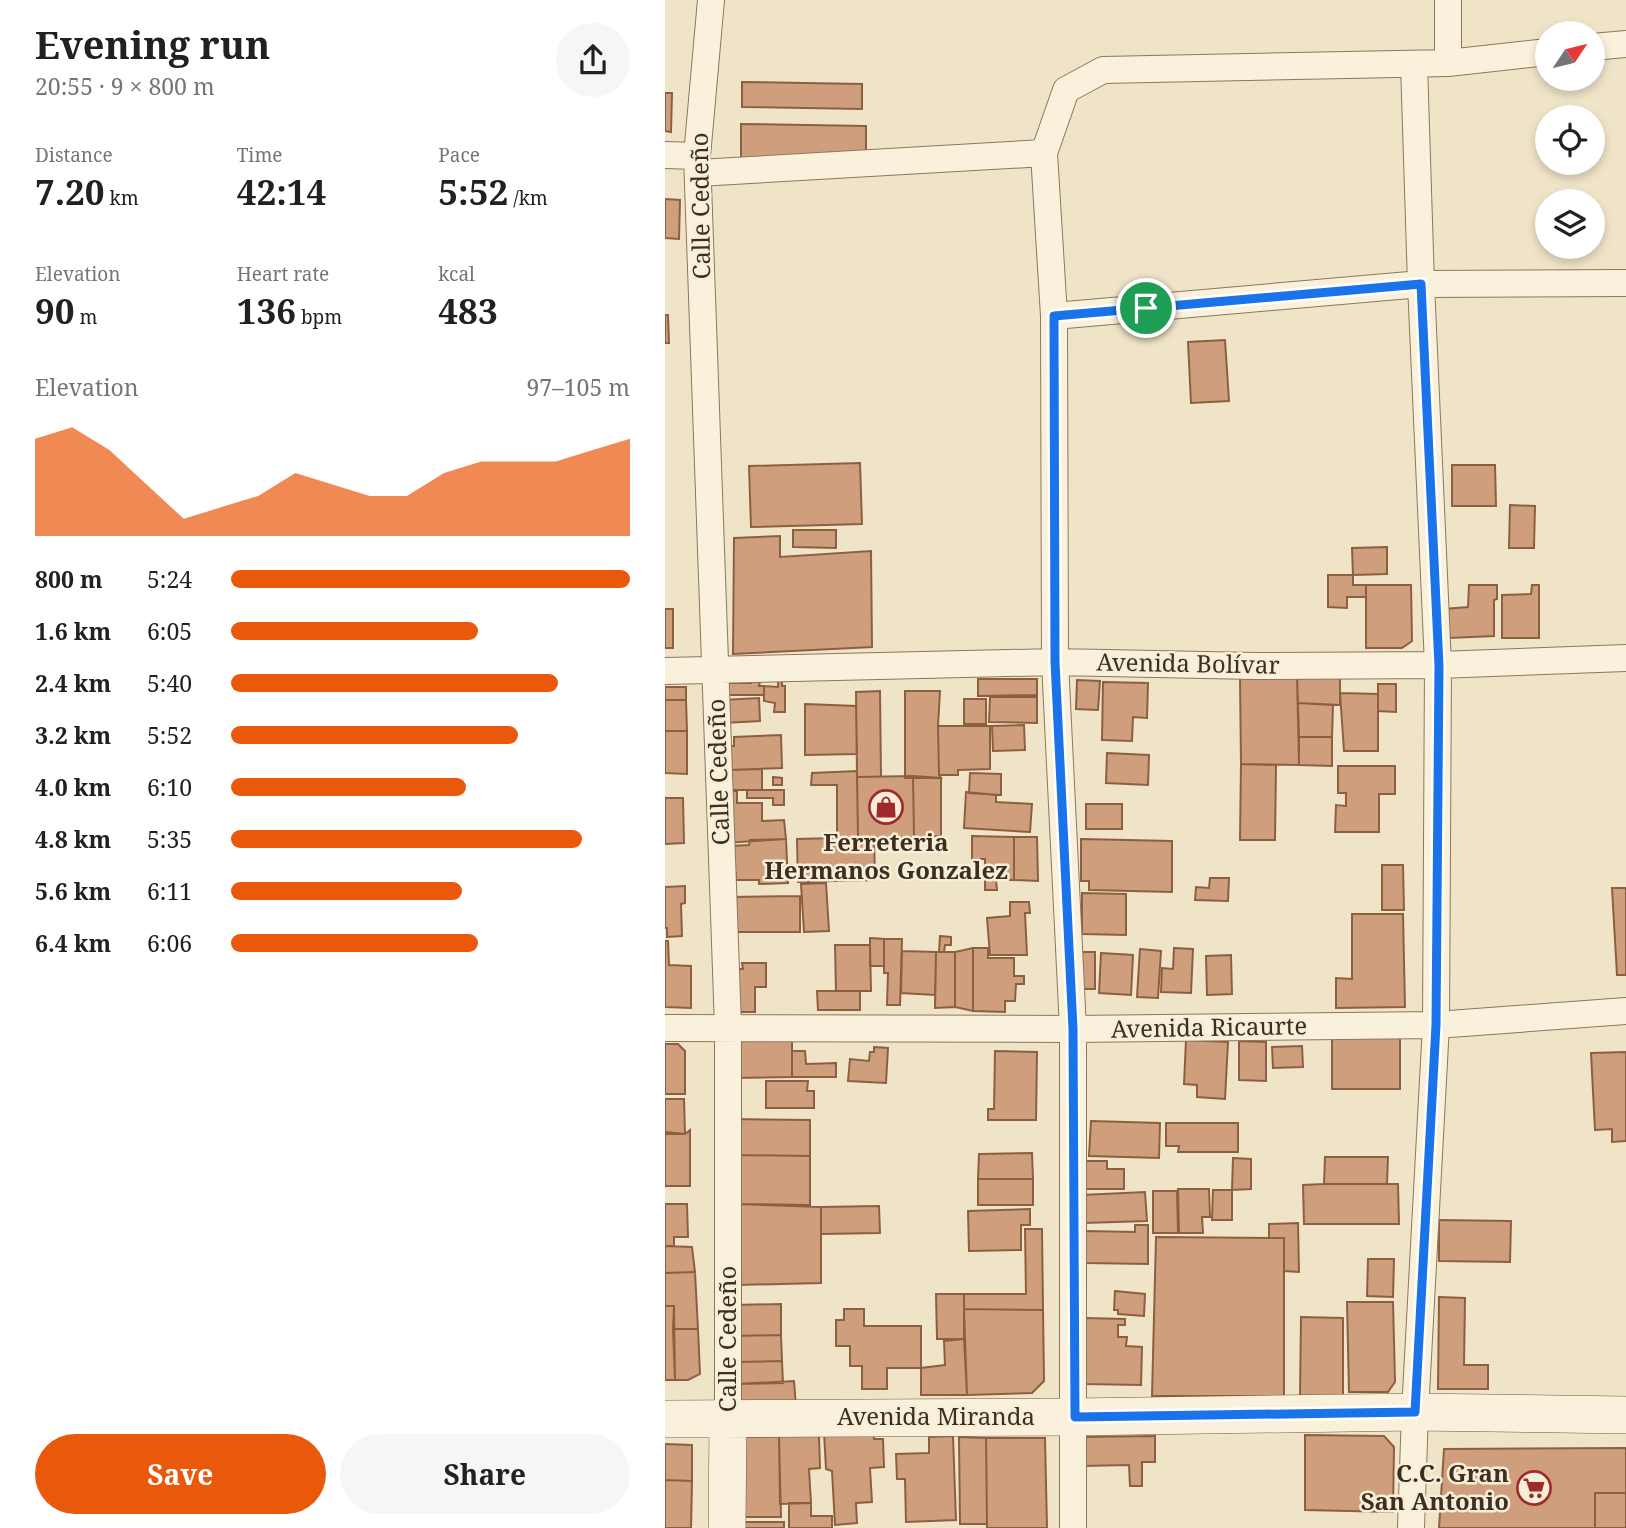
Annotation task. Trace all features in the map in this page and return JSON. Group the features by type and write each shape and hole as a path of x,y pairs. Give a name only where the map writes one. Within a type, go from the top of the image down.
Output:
{"street":[{"path":"1448,0 1448,63"},
{"name":"Calle Cedeño","path":"715,6 698,165 728,1027 727,1528"},
{"path":"1605,46 1626,44"},
{"path":"1073,1528 1073,1029 1055,662 1054,316 1044,153 1066,90 1103,70 1448,63 1535,53"},
{"path":"1411,1528 1436,1025 1439,666 1421,284 1414,64"},
{"path":"665,155 698,165 1044,153"},
{"path":"1054,316 1421,284 1626,284"},
{"name":"Avenida Bolívar","path":"665,671 1055,662 1439,666 1626,658"},
{"name":"Avenida Ricaurte","path":"665,1028 1073,1029 1436,1025 1626,1011"},
{"name":"Avenida Miranda","path":"665,1419 1415,1412 1626,1415"}],"building":[{"path":"742,82 862,84 862,109 742,107"},
{"path":"665,93 672,93 671,132 665,131"},
{"path":"741,124 866,126 866,161 741,158"},
{"path":"665,199 680,200 679,239 665,238"},
{"path":"665,315 668,315 669,343 665,343"},
{"path":"1225,340 1229,401 1191,403 1188,342"},
{"path":"860,463 862,524 751,527 749,466"},
{"path":"1452,465 1495,465 1496,506 1452,506"},
{"path":"1510,505 1535,506 1534,548 1509,548"},
{"path":"793,530 836,530 836,548 793,547"},
{"path":"780,536 780,557 871,551 872,647 733,654 734,538"},
{"path":"1387,547 1387,574 1353,575 1352,548"},
{"path":"1328,575 1353,575 1353,585 1366,585 1366,597 1347,597 1347,608 1328,607"},
{"path":"1366,585 1411,585 1412,641 1402,648 1366,648"},
{"path":"1469,585 1497,585 1497,599 1494,600 1494,636 1449,638 1444,609 1468,607"},
{"path":"1532,585 1539,585 1539,638 1502,638 1502,595 1531,594"},
{"path":"665,609 673,609 673,648 665,648"},
{"path":"1297,676 1340,677 1340,705 1298,703"},
{"path":"1297,676 1299,765 1241,764 1240,677"},
{"path":"751,677 760,682 759,686 764,686 764,695 719,695 730,680 730,683 751,683"},
{"path":"978,679 1037,679 1037,695 978,696"},
{"path":"1077,680 1100,681 1098,710 1076,709"},
{"path":"778,681 782,681 782,686 785,686 785,712 774,712 775,703 764,701 764,686 778,687"},
{"path":"1103,682 1148,683 1147,718 1133,717 1132,741 1102,740"},
{"path":"1378,684 1396,684 1396,712 1378,711"},
{"path":"665,687 686,687 686,700 665,700"},
{"path":"880,691 881,777 857,777 856,692"},
{"path":"905,691 940,691 938,726 941,778 905,778"},
{"path":"1340,693 1378,694 1378,751 1344,751"},
{"path":"990,697 1037,697 1037,723 989,722"},
{"path":"759,698 760,721 724,723 722,700"},
{"path":"964,699 986,699 986,724 964,724"},
{"path":"665,700 686,700 687,731 665,731"},
{"path":"1298,703 1333,705 1332,737 1299,737"},
{"path":"805,704 856,706 857,754 805,755"},
{"path":"1024,725 1025,750 993,751 992,726"},
{"path":"938,726 990,726 990,769 958,770 958,775 939,775"},
{"path":"665,731 687,731 687,774 665,773"},
{"path":"781,735 782,768 729,770 728,746 734,746 734,737"},
{"path":"1299,737 1332,737 1332,766 1299,765"},
{"path":"1107,753 1149,755 1148,785 1106,783"},
{"path":"1241,764 1276,765 1275,840 1240,840"},
{"path":"1338,766 1395,766 1395,794 1379,794 1379,832 1335,832 1336,805 1346,806 1346,793 1338,793"},
{"path":"762,769 762,790 730,790 729,770"},
{"path":"857,771 858,838 837,838 837,785 811,785 812,773"},
{"path":"970,773 1001,774 1001,795 969,793"},
{"path":"913,776 941,778 941,836 914,837"},
{"name":"Ferreteria Hermanos Gonzalez","path":"913,776 914,837 858,838 857,777"},
{"path":"773,777 782,778 782,785 773,785"},
{"path":"747,790 784,790 784,805 773,805 773,798 747,798"},
{"path":"722,791 737,791 737,803 762,803 762,821 784,820 786,839 724,843"},
{"path":"966,792 996,795 996,802 1032,804 1030,832 964,828"},
{"path":"665,798 683,798 684,843 665,844"},
{"path":"1086,804 1122,804 1122,829 1086,829"},
{"path":"972,836 1014,837 1014,880 996,880 997,890 985,890 985,859 972,859"},
{"path":"874,837 875,880 798,882 797,839"},
{"path":"1014,837 1037,837 1038,881 1014,880"},
{"path":"786,839 788,883 759,884 759,880 736,880 736,873 731,873 730,846 749,845 750,840"},
{"path":"1081,839 1172,841 1172,892 1089,890 1089,881 1081,881"},
{"path":"1382,865 1403,865 1404,910 1382,910"},
{"path":"1210,878 1229,878 1228,901 1195,900 1196,887 1209,888"},
{"path":"826,883 829,931 804,932 801,884"},
{"path":"685,886 685,903 681,904 682,936 667,937 665,887"},
{"path":"1612,888 1626,888 1626,975 1617,975"},
{"path":"1082,893 1126,894 1126,935 1082,934"},
{"path":"800,896 800,932 730,932 730,897"},
{"path":"1010,902 1029,902 1030,913 1025,913 1027,955 990,955 987,918 1010,916"},
{"path":"1352,914 1403,914 1405,1007 1336,1008 1336,978 1352,979"},
{"path":"940,936 951,937 951,945 945,945 944,952 939,952"},
{"path":"870,938 884,939 884,966 870,966"},
{"path":"884,939 902,939 900,1005 887,1005 888,973 884,973"},
{"path":"665,941 668,941 669,965 691,966 691,1008 665,1007"},
{"path":"835,945 870,945 871,991 836,991"},
{"path":"973,948 973,1011 955,1007 955,952"},
{"path":"973,948 988,948 988,958 1014,958 1014,976 1024,976 1024,984 1016,984 1015,1001 1005,1001 1005,1012 973,1011"},
{"path":"1174,948 1193,949 1191,993 1161,992 1162,968 1173,969"},
{"path":"1140,949 1161,951 1158,998 1137,997"},
{"path":"902,951 936,952 935,995 901,993"},
{"path":"936,952 955,952 955,1007 935,1008"},
{"path":"1079,952 1095,952 1095,989 1078,989"},
{"path":"1101,953 1133,955 1131,995 1099,993"},
{"path":"1231,955 1232,994 1207,995 1206,956"},
{"path":"742,963 766,963 766,987 755,987 755,1012 737,1012 731,969 743,969"},
{"path":"817,991 860,991 860,1010 818,1010"},
{"path":"734,1036 792,1037 792,1077 734,1078"},
{"path":"1332,1038 1400,1038 1400,1089 1332,1089"},
{"path":"1186,1040 1228,1042 1225,1099 1197,1097 1197,1085 1184,1084"},
{"path":"1239,1041 1266,1042 1266,1081 1239,1080"},
{"path":"665,1044 678,1044 685,1051 685,1094 665,1094"},
{"path":"1302,1046 1303,1067 1273,1068 1272,1047"},
{"path":"874,1047 888,1048 886,1083 848,1081 850,1059 869,1061"},
{"path":"792,1051 805,1051 806,1064 836,1063 836,1077 792,1077"},
{"path":"995,1051 1037,1052 1036,1120 988,1120 988,1109 994,1109"},
{"path":"1626,1052 1626,1141 1612,1142 1612,1129 1595,1130 1591,1053"},
{"path":"766,1081 808,1081 807,1091 814,1091 814,1108 766,1108"},
{"path":"665,1099 684,1099 685,1134 665,1134"},
{"path":"733,1119 810,1120 810,1156 736,1155"},
{"path":"1091,1121 1160,1123 1159,1158 1089,1156"},
{"path":"1166,1123 1238,1123 1238,1152 1178,1152 1179,1146 1166,1146"},
{"path":"690,1130 690,1186 665,1186 665,1132 685,1134"},
{"path":"1032,1153 1033,1179 978,1179 979,1154"},
{"path":"736,1155 810,1156 810,1205 737,1204"},
{"path":"1325,1157 1388,1157 1387,1184 1324,1184"},
{"path":"1233,1158 1251,1159 1251,1189 1232,1190"},
{"path":"1081,1161 1107,1161 1107,1169 1124,1169 1124,1189 1081,1189"},
{"path":"978,1179 1033,1179 1033,1205 978,1205"},
{"path":"1398,1184 1399,1224 1304,1224 1303,1185"},
{"path":"1178,1189 1209,1189 1210,1217 1202,1217 1203,1233 1179,1233"},
{"path":"1213,1190 1232,1190 1232,1220 1212,1220"},
{"path":"1153,1191 1177,1191 1178,1233 1153,1233"},
{"path":"1145,1192 1147,1221 1084,1223 1082,1195"},
{"path":"665,1204 687,1204 688,1237 674,1237 674,1246 665,1246"},
{"path":"737,1204 821,1207 821,1283 737,1285"},
{"path":"879,1206 880,1233 821,1234 821,1207"},
{"path":"1030,1209 1030,1225 1021,1225 1021,1250 969,1251 968,1211"},
{"path":"1439,1220 1511,1221 1510,1262 1439,1261"},
{"path":"1298,1223 1299,1272 1284,1271 1284,1238 1269,1238 1269,1224"},
{"path":"1135,1225 1148,1225 1148,1264 1086,1263 1086,1231 1135,1232"},
{"path":"1025,1229 1042,1229 1043,1310 964,1309 964,1294 1026,1294"},
{"path":"1156,1237 1284,1238 1284,1396 1152,1396"},
{"path":"665,1246 692,1247 695,1272 665,1273"},
{"path":"1368,1259 1394,1259 1393,1297 1367,1296"},
{"path":"695,1272 698,1329 673,1329 674,1306 665,1306 665,1273"},
{"path":"1115,1291 1145,1294 1144,1316 1118,1314 1118,1310 1114,1310"},
{"path":"936,1294 964,1294 964,1339 937,1339"},
{"path":"1439,1297 1465,1298 1464,1365 1488,1365 1488,1389 1438,1389"},
{"path":"1347,1302 1393,1302 1395,1382 1388,1392 1349,1392"},
{"path":"781,1304 781,1335 735,1336 734,1305"},
{"path":"665,1306 674,1306 675,1380 665,1380"},
{"path":"844,1309 864,1309 864,1326 921,1326 921,1368 887,1368 887,1389 862,1389 862,1366 850,1366 850,1346 836,1346 836,1320 844,1320"},
{"path":"964,1309 1043,1310 1044,1381 1032,1393 967,1395"},
{"path":"1301,1317 1343,1318 1343,1397 1300,1397"},
{"path":"1084,1318 1125,1319 1125,1325 1118,1325 1118,1337 1127,1337 1126,1346 1142,1347 1141,1385 1083,1384"},
{"path":"673,1329 698,1329 700,1374 688,1380 675,1380"},
{"path":"781,1335 782,1361 736,1362 735,1336"},
{"path":"964,1339 967,1395 921,1395 921,1368 945,1365 944,1341"},
{"path":"782,1361 783,1383 737,1384 736,1362"},
{"path":"794,1381 796,1407 739,1411 737,1384"},
{"path":"873,1430 874,1439 883,1439 884,1467 870,1468 872,1502 856,1503 857,1523 835,1525 832,1471 826,1469 824,1432"},
{"path":"1305,1435 1384,1436 1394,1447 1393,1512 1305,1510"},
{"path":"779,1436 781,1517 738,1517 738,1437"},
{"path":"779,1436 819,1436 820,1468 809,1469 811,1503 780,1504"},
{"path":"953,1436 956,1520 906,1522 905,1479 897,1479 896,1454 929,1453 929,1437"},
{"path":"1155,1436 1155,1462 1142,1462 1142,1486 1130,1486 1129,1465 1081,1466 1080,1437"},
{"path":"959,1437 986,1438 987,1524 960,1524"},
{"path":"986,1438 1045,1438 1047,1528 987,1528"},
{"path":"665,1444 692,1445 692,1481 665,1480"},
{"name":"C.C. Gran San Antonio","path":"1626,1448 1626,1528 1439,1528 1444,1449"},
{"path":"665,1480 692,1481 691,1528 665,1528"},
{"path":"1595,1493 1626,1493 1626,1528 1595,1528"},
{"path":"789,1503 811,1503 811,1516 832,1516 832,1528 789,1528"},
{"path":"734,1522 784,1522 784,1528 734,1528"}],"place":[{"name":"Ferreteria Hermanos Gonzalez","path":"886,807"},
{"name":"C.C. Gran San Antonio","path":"1534,1488"}],"route":[{"path":"1421,284 1439,666 1436,1025 1415,1412 1075,1417 1073,1029 1055,662 1054,316 1146,308 1421,284"}]}
